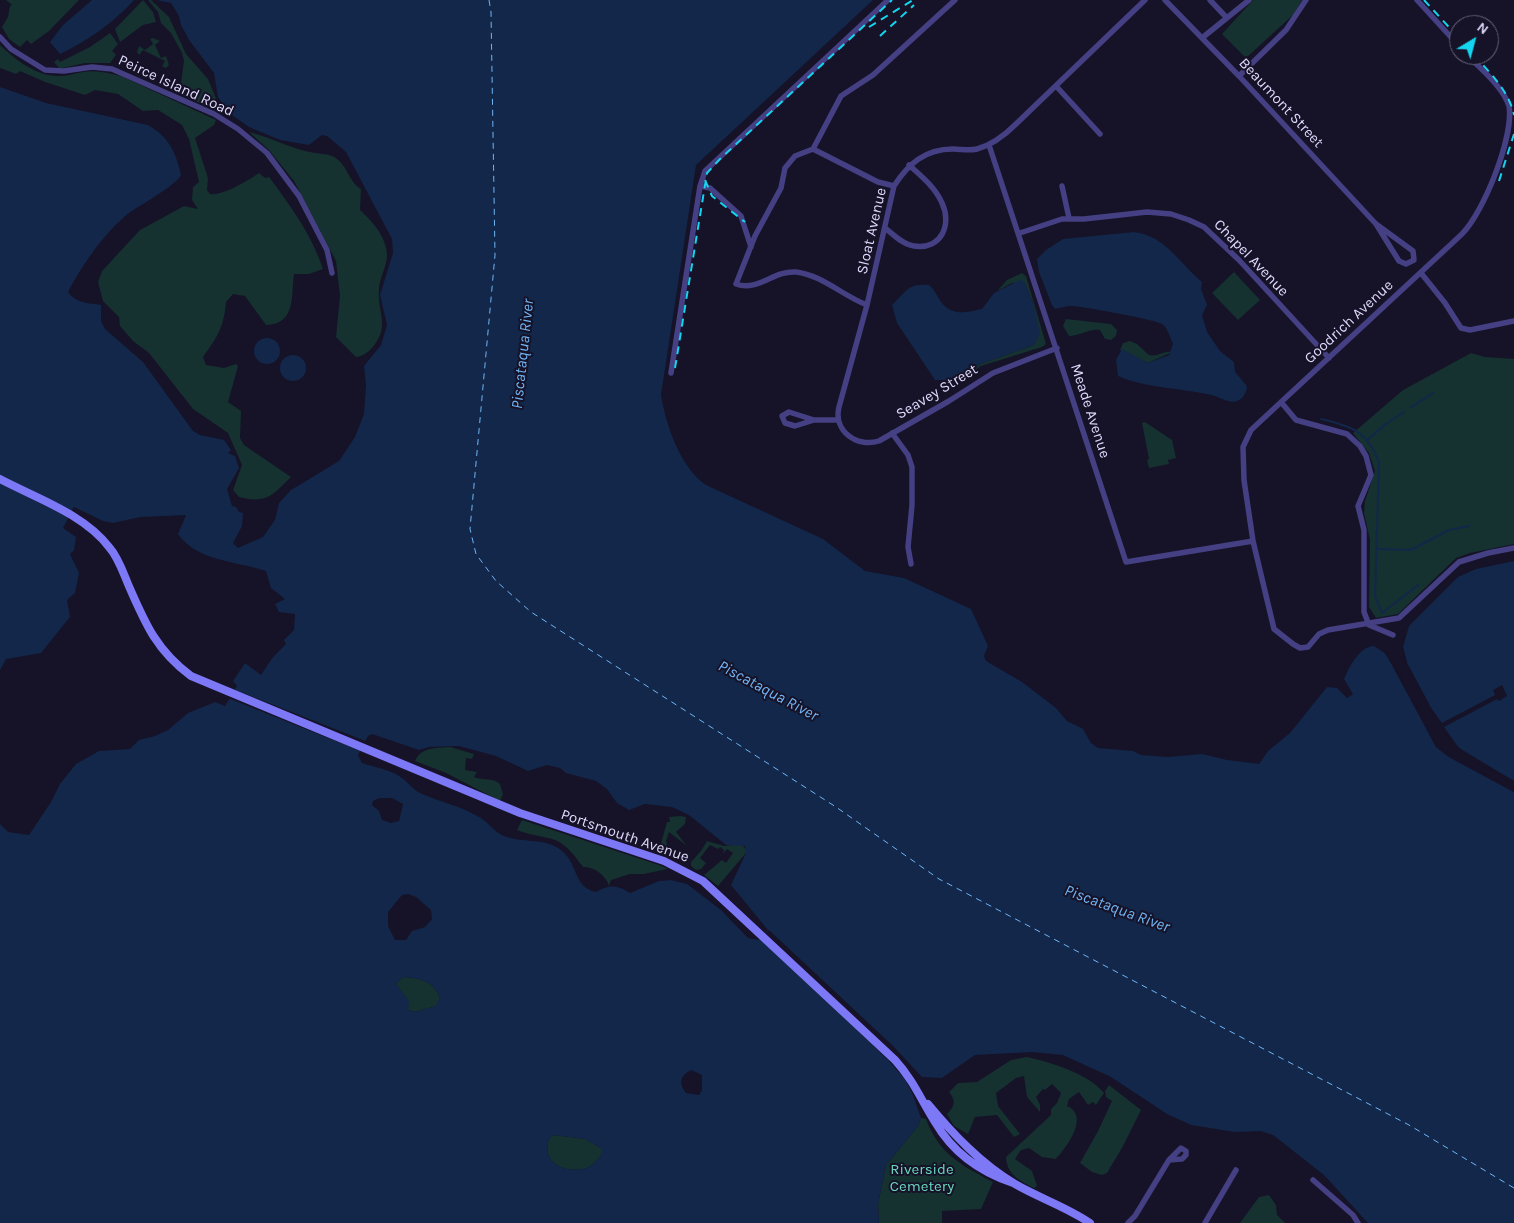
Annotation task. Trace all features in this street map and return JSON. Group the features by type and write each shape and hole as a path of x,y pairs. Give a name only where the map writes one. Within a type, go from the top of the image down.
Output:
{"main road":[{"name":"Portsmouth Avenue","path":"0,479 73,517 102,537 111,549 150,633 164,653 192,676 228,693 520,813 664,861 692,874 732,906 878,1042 904,1069 922,1096 958,1138 988,1165 1013,1183 1090,1223"}],"street":[{"path":"671,373 700,186 705,171 718,156 888,0"},
{"path":"867,305 821,280 794,272 749,286 736,284 750,247 780,188 785,168 795,156 813,149 841,96 873,75 955,0"},
{"name":"Sloat Avenue","path":"838,420 839,407 867,305 894,186 909,165 918,158 937,151 954,149 972,150 989,145 1016,124 1145,0"},
{"name":"Beaumont Street","path":"1165,0 1239,76 1376,224 1400,261 1404,264 1412,263 1415,258 1413,251 1376,224"},
{"path":"1210,0 1226,17"},
{"path":"1202,38 1249,0"},
{"path":"1239,76 1286,30 1306,0"},
{"path":"1417,0 1449,35"},
{"name":"Peirce Island Road","path":"0,37 10,49 45,70 64,72 92,67 112,69 214,114 238,129 267,153 299,196 327,250 332,273"},
{"name":"Goodrich Avenue","path":"1369,624 1323,632 1311,646 1303,648 1292,644 1274,629 1253,541 1244,480 1243,447 1250,430 1467,229 1481,211 1511,138 1511,113 1507,101 1499,89 1477,65"},
{"path":"1056,86 1100,134"},
{"path":"1499,89 1514,104"},
{"name":"Meade Avenue","path":"989,145 1020,233 1126,562 1253,541"},
{"path":"813,149 878,182 894,186"},
{"path":"885,228 906,243 916,246 932,242 945,231 947,221 942,202 932,187 909,165"},
{"path":"700,186 710,188 741,216 750,247"},
{"path":"1062,186 1069,218"},
{"name":"Chapel Avenue","path":"1020,233 1054,220 1069,218 1154,212 1179,216 1204,227 1253,275 1329,358"},
{"path":"1421,272 1442,298 1461,328 1470,330 1514,321"},
{"name":"Seavey Street","path":"838,420 847,435 862,442 874,442 949,402 993,373 1057,348"},
{"path":"1281,402 1296,420 1346,434 1360,446 1366,456 1371,475 1358,506 1364,530 1364,612 1369,624 1394,635"},
{"path":"814,420 800,425 789,426 784,422 782,416 789,412 814,420 838,420"},
{"path":"892,434 908,455 912,467 912,505 908,548 912,564"},
{"path":"1369,624 1399,618 1459,562 1488,553 1514,548"},
{"path":"1128,1223 1136,1216 1168,1160"},
{"path":"1205,1223 1236,1170"},
{"path":"1313,1180 1353,1215 1358,1223"}],"green space":[{"path":"6,0 79,0 49,31 31,44 27,40 20,47 9,39 2,27 12,5"},
{"path":"143,0 153,12 156,22 143,25 120,42 115,29"},
{"path":"148,0 151,0 169,17 186,54 208,79 222,113 175,92 175,81 181,83 184,61 182,53 171,33 161,23 158,12"},
{"path":"1253,0 1302,0 1293,15 1246,58 1222,34"},
{"path":"110,33 118,44 112,51 116,55 110,63 85,63 59,68 54,62 58,59 60,62 90,47"},
{"path":"153,38 160,41 155,45 161,58 166,56 169,65 166,68 162,66 165,61 143,50 139,55 137,52 139,46 145,50 153,44 150,39"},
{"path":"0,45 20,62 43,74 63,76 93,71 121,76 216,120 214,125 195,138 208,178 207,190 210,194 229,190 259,173 265,178 269,177 300,221 313,244 323,269 309,274 294,274 290,308 283,320 276,323 266,325 245,296 233,294 226,302 224,318 219,331 203,357 206,365 224,368 236,364 238,366 228,402 241,411 240,438 244,445 291,477 273,494 256,500 239,497 233,490 242,465 228,433 193,409 149,353 133,341 120,326 119,317 103,301 98,282 102,271 140,230 184,206 198,209 192,200 193,187 199,182 189,139 182,125 158,110 143,111 118,94 95,90 85,95 45,82 20,71 16,74 0,68"},
{"path":"249,132 298,149 335,157 341,162 361,189 360,210 379,232 387,253 379,289 382,319 381,333 378,340 367,353 356,357 336,337 340,296 336,261 294,181 269,150"},
{"path":"1234,272 1260,300 1238,320 1212,293"},
{"path":"1022,273 1026,276 1046,344 1042,347 981,366 965,377 954,380 980,364 1034,345 1033,303 1024,282 1012,283 997,291 1007,280"},
{"path":"1066,319 1111,324 1117,330 1116,336 1111,340 1105,339 1100,330 1096,330 1069,336 1063,326"},
{"path":"1130,341 1137,344 1149,355 1172,352 1148,363 1120,350 1123,343"},
{"path":"1471,353 1485,357 1514,359 1514,544 1470,553 1456,558 1398,614 1376,618 1369,607 1370,540 1364,513 1365,501 1375,471 1369,453 1353,433 1403,390"},
{"path":"1145,422 1172,440 1176,458 1168,460 1169,464 1149,468 1142,423"},
{"path":"450,747 474,754 472,759 466,758 465,770 477,772 474,777 500,784 503,794 500,801 446,773 415,761 425,751 434,748"},
{"path":"669,817 686,817 685,824 676,832 687,846 669,832 666,841 669,852 666,855 658,854 667,822 670,822"},
{"path":"522,820 668,869 644,874 630,874 611,880 609,886 602,875 591,868 583,867 567,847 560,842 517,830"},
{"path":"707,841 724,846 741,844 746,849 746,853 718,886 704,875 722,860 726,863 733,853 727,849 723,854 724,850 720,847 718,849 710,845 700,858 706,863 701,869 696,870 691,866 691,862"},
{"path":"403,977 415,978 430,984 440,998 436,1006 415,1012 408,1010 408,1001 396,984"},
{"path":"1027,1057 1047,1062 1079,1075 1089,1080 1104,1093 1096,1105 1093,1102 1088,1105 1079,1092 1069,1099 1067,1106 1074,1111 1077,1117 1077,1124 1066,1147 1056,1159 1042,1157 1029,1148 1021,1150 1015,1159 1032,1171 1037,1186 1034,1188 1015,1177 1009,1168 1006,1157 1051,1115 1051,1109 1057,1103 1061,1093 1052,1084 1045,1090 1043,1089 1036,1097 1040,1105 1040,1112 1027,1097 1024,1076 1016,1078 996,1093 998,1106 1020,1134 1014,1137 997,1115 975,1117 968,1134 954,1126 947,1114 954,1103 949,1092 958,1083 977,1082 1011,1060"},
{"path":"1109,1085 1141,1110 1107,1173 1102,1175 1092,1172 1080,1163 1112,1101 1106,1097 1105,1091"},
{"name":"Riverside Cemetery","path":"921,1118 926,1119 931,1131 944,1150 961,1164 993,1182 981,1209 942,1211 942,1223 879,1223 878,1204 886,1165 918,1126"},
{"path":"554,1135 585,1139 601,1148 601,1155 594,1164 586,1168 575,1170 561,1167 550,1159 548,1153 547,1145 550,1137"},
{"path":"1269,1195 1276,1205 1277,1215 1285,1223 1240,1223 1259,1197"}],"water":[{"path":"92,0 134,0 100,31 60,54 50,42 63,25"},
{"name":"Piscataqua River","path":"157,0 873,0 696,165 661,395 666,419 682,457 689,468 706,485 823,539 865,571 904,578 971,609 988,646 984,656 986,661 1022,682 1056,708 1067,721 1083,729 1091,743 1098,748 1168,757 1202,754 1227,760 1259,764 1268,751 1290,733 1327,687 1337,688 1347,698 1353,694 1344,679 1352,663 1364,649 1374,646 1386,654 1436,747 1449,757 1514,792 1514,1223 1368,1223 1324,1175 1273,1135 1261,1131 1235,1132 1191,1125 1167,1114 1111,1077 1063,1055 1032,1052 975,1055 942,1078 922,1077 913,1095 921,1118 918,1126 886,1165 878,1204 879,1223 0,1223 0,824 8,832 29,835 51,802 60,784 76,764 99,751 130,749 139,740 168,730 188,713 215,702 225,706 237,686 233,681 245,663 261,675 273,657 286,644 284,640 294,630 295,614 279,612 275,604 285,599 271,588 266,571 207,555 186,543 178,534 186,515 140,517 113,523 103,521 74,507 63,528 76,537 74,550 70,554 79,573 75,593 67,600 70,617 41,653 6,659 0,670 0,87 46,103 148,125 166,140 174,152 181,175 178,179 129,213 111,230 87,260 68,292 79,300 101,305 101,321 105,329 143,362 193,431 200,435 224,440 231,450 228,453 235,456 239,468 227,489 232,506 243,513 242,526 233,543 238,548 263,537 275,520 279,503 291,490 339,461 355,437 364,414 366,385 364,366 381,345 387,325 380,295 393,253 392,239 346,152 327,136 322,135 309,145 280,140 249,127 229,113 218,97 214,73 189,40 181,25 179,16 171,3","holes":["372,734 419,750 429,747 459,746 496,756 528,771 547,765 560,768 566,773 596,781 607,789 617,803 629,810 645,804 672,807 689,815 726,845 745,846 746,853 731,885 768,930 759,940 748,938 721,910 687,884 671,880 659,881 630,893 613,886 596,892 588,889 579,879 570,860 558,848 544,843 514,839 500,834 472,813 416,791 402,778 393,773 362,763 358,755 368,736","379,798 392,798 403,804 399,821 391,823 382,820 379,811 372,805 373,801","408,894 416,897 431,910 432,919 425,927 412,931 406,940 395,940 388,926 388,912 402,895","403,977 426,981 434,988 440,998 436,1006 415,1012 408,1010 409,1001 396,984","691,1070 702,1075 702,1090 699,1095 686,1093 681,1083 684,1075","554,1135 585,1139 601,1148 601,1155 589,1167 575,1170 567,1169 554,1163 550,1158 547,1145 550,1137"]},
{"path":"1134,232 1155,239 1164,245 1202,282 1201,289 1207,305 1202,315 1207,332 1220,351 1234,362 1235,372 1247,386 1241,399 1234,402 1200,393 1139,383 1118,376 1116,360 1122,349 1148,363 1169,355 1173,344 1164,326 1157,322 1088,308 1071,306 1055,309 1052,305 1039,272 1037,259 1046,250 1063,239"},
{"path":"1020,280 1024,282 1033,303 1040,334 1034,345 980,364 954,380 935,380 897,323 892,305 907,289 916,285 929,285 941,302 950,310 960,312 982,309 994,293"},
{"path":"267,338 276,342 280,351 276,360 267,364 258,360 254,351 258,342"},
{"path":"293,355 302,359 306,368 302,377 293,381 284,377 280,368 284,359"},
{"path":"1514,561 1514,781 1475,759 1455,745 1431,708 1407,663 1403,647 1409,626 1458,577 1476,569"}],"pier":[{"path":"1401,647 1403,647 1407,663 1431,708 1442,723 1495,695 1493,690 1502,685 1507,696 1499,701 1497,699 1444,727 1459,748 1514,781 1514,784 1473,761 1454,746 1428,709 1405,664"},
{"path":"1387,651 1438,745 1450,754 1514,789 1514,792 1449,757 1436,747 1397,672 1384,652"},
{"path":"233,689 368,742 363,752 228,698"},
{"path":"769,930 892,1045 922,1077 913,1095 906,1081 889,1061 761,938"}],"waterway":[{"path":"1410,408 1433,393"},
{"path":"1367,440 1404,412"},
{"path":"1321,419 1341,424 1364,437 1375,452 1379,463 1375,596 1382,613 1418,585"},
{"path":"1378,549 1411,550 1449,530 1469,526"}],"ferry route":[{"path":"489,0 491,12 495,255 470,529 476,554 496,581 531,612 836,807 939,879 1409,1125 1514,1188"}],"railway":[{"path":"675,368 707,173 892,0"},
{"path":"869,27 913,0"},
{"path":"1424,0 1449,27"},
{"path":"880,36 914,5"},
{"path":"1483,65 1503,90 1512,106 1514,115"},
{"path":"1499,181 1514,134"},
{"path":"705,180 712,196 745,222"}]}
